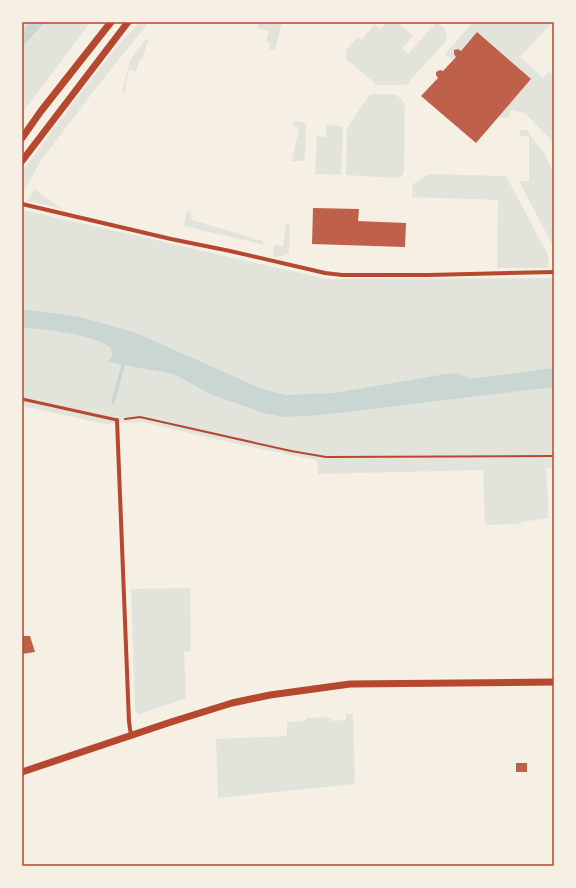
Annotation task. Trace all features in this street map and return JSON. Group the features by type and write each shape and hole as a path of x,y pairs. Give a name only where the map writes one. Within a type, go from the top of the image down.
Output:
{"street":[{"path":"22,138 110,22"},
{"path":"22,162 128,22"},
{"path":"22,204 325,273 342,275 428,275 554,272"},
{"path":"118,420 129,722 131,736"},
{"path":"22,772 232,702 270,694 358,684 554,682"}],"lane":[{"path":"22,399 118,420"}],"path":[{"path":"118,420 140,417 291,451 326,457 554,456"}],"shaded area":[{"path":"22,22 91,22 22,113"},
{"path":"30,22 45,22 22,47 22,31"},
{"path":"140,22 149,22 96,88 40,162 22,195 22,171 120,43"},
{"path":"259,22 282,22 275,50 269,49 271,44 266,42 269,31 257,28"},
{"path":"387,22 397,22 413,36 402,48 408,54 436,22 445,28 447,40 406,85 377,85 346,59 346,50 358,37 362,40 374,24 380,29"},
{"path":"473,22 553,22 520,57 543,78 549,72 554,76 554,143 525,113 511,110 509,118 498,117 477,32 461,51 458,49 454,50 456,57 453,60 445,54"},
{"path":"145,40 148,40 143,57 139,62 136,71 129,70 124,94 122,93 130,60"},
{"path":"370,94 396,94 405,104 404,171 402,175 396,178 346,175 347,128"},
{"path":"294,120 306,123 304,161 292,161 299,128 293,126"},
{"path":"326,124 343,127 341,175 315,174 317,136 326,137"},
{"path":"520,130 527,130 545,155 554,174 554,248 519,181 529,181 529,136 520,136"},
{"path":"430,174 506,176 548,255 549,268 497,268 498,200 412,197 413,184"},
{"path":"35,188 40,194 63,209 28,201"},
{"path":"23,210 327,279 554,278 554,468 546,468 549,518 521,522 520,524 485,525 483,470 318,474 317,460 242,445 142,422 105,424 22,406"},
{"path":"190,210 192,220 263,241 264,245 184,226 186,212"},
{"path":"286,224 290,224 289,254 273,257 274,245 283,246"},
{"path":"22,309 80,317 134,332 262,389 286,395 334,393 446,374 458,373 470,379 554,368 554,387 321,415 283,417 264,413 210,394 174,374 108,362 112,356 111,348 93,339 43,329 22,328"},
{"path":"190,588 191,651 184,652 186,698 140,714 137,713 135,711 131,589"},
{"path":"346,714 353,714 355,784 218,798 216,739 287,736 287,722 306,721 306,718 331,717 332,721 346,720"}],"building":[{"path":"477,32 531,79 476,143 421,96 438,78 436,72 440,70 443,71 456,57 454,50 458,49 461,51"},
{"path":"313,208 359,209 358,221 406,223 405,247 312,244"},
{"path":"22,636 30,636 35,652 22,654"},
{"path":"516,763 527,763 527,772 516,772"}],"waterway":[{"path":"113,402 124,362"}]}
